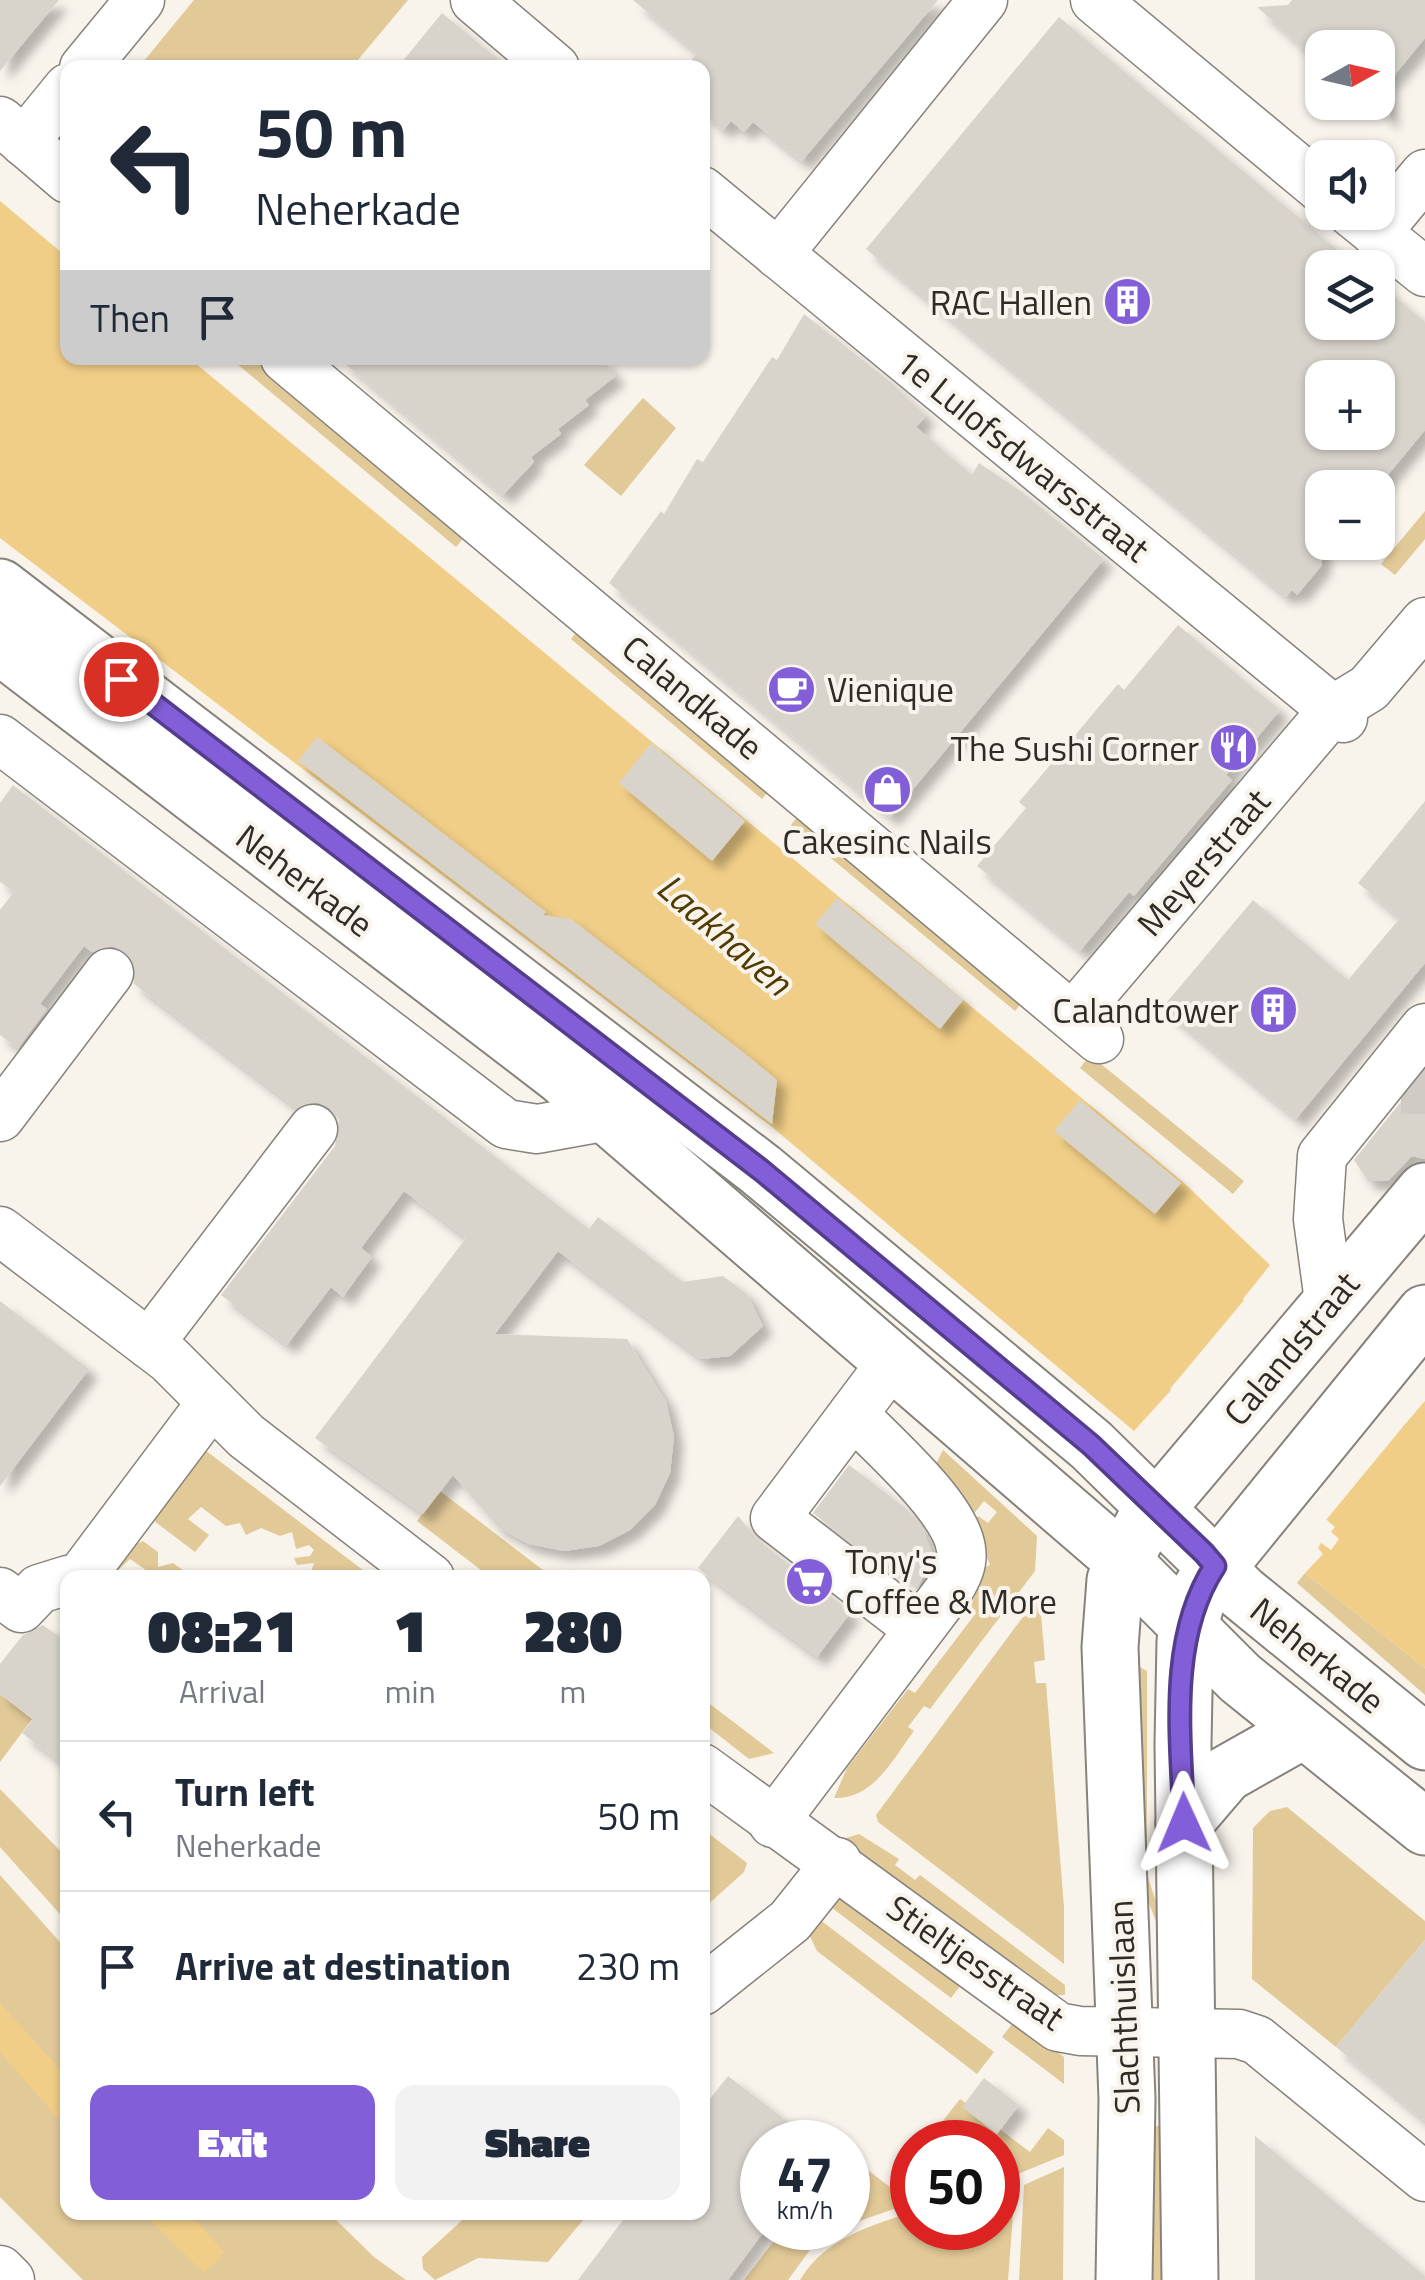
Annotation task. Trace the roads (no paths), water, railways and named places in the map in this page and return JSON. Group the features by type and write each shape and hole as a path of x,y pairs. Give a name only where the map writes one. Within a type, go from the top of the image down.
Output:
{"main road":[{"name":"Neherkade","path":"0,586 707,1128 1035,1398 1158,1506 1215,1566 1425,1742"},
{"name":"Neherkade","path":"0,646 609,1116 1122,1560 1188,1628 1302,1731 1425,1827"},
{"name":"Calandstraat","path":"1158,1506 1425,1190"},
{"path":"1215,1566 1359,1394 1421,1329"},
{"name":"Slachthuislaan","path":"1124,2280 1125,2033 1110,1647 1112,1593 1122,1560 1158,1506"},
{"name":"Slachthuislaan","path":"1190,2280 1183,1672 1188,1628 1197,1596 1215,1566"},
{"path":"1184,1823 1226,1774 1302,1731"}],"street":[{"path":"91,60 140,0"},
{"path":"475,0 546,60"},
{"path":"778,254 983,0"},
{"path":"1095,0 1305,175"},
{"path":"60,94 12,132 60,172"},
{"path":"1395,198 1425,174"},
{"name":"1e Lulofsdwarsstraat","path":"710,198 1338,714"},
{"path":"1372,230 1425,272"},
{"name":"Calandkade","path":"293,365 1086,1028"},
{"name":"Meyerstraat","path":"1086,1028 1338,714 1369,688 1425,622"},
{"name":"Neherkade","path":"0,739 506,1124 538,1129 609,1116"},
{"path":"0,1117 109,973"},
{"path":"1312,1321 1320,1258 1320,1164 1331,1141 1404,1066"},
{"path":"149,1344 313,1129"},
{"path":"0,1231 149,1344 246,1436 420,1570"},
{"path":"892,1362 774,1518 919,1629"},
{"path":"84,1570 212,1402"},
{"path":"774,1822 957,1576 961,1546 934,1501 853,1414"},
{"path":"0,1592 21,1608 38,1589 60,1582"},
{"name":"Stieltjesstraat","path":"710,1774 774,1822 837,1862 1043,2018 1072,2031 1239,2034 1258,2040 1425,2177"},
{"path":"710,1984 790,1921 837,1862"},
{"path":"0,2270 10,2280"}],"water":[{"name":"Laakhaven","path":"0,201 60,251 60,365 197,365 1183,1182 1270,1265 1243,1299 1400,1430 1425,1401 1425,1668 1305,1573 1323,1554 1318,1548 1321,1543 1331,1550 1339,1539 1331,1532 1335,1527 1172,1389 1134,1431 772,1127 0,538"},
{"path":"0,2003 60,2069 60,2121 0,2052"},
{"path":"150,2220 195,2220 225,2253 204,2273"}],"tunnel":[{"path":"1401,1090 1425,1090"}],"place":[{"name":"RAC Hallen","path":"1127,302"},
{"name":"Vienique","path":"792,689"},
{"name":"The Sushi Corner","path":"1234,748"},
{"name":"Cakesinc Nails","path":"887,789"},
{"name":"Calandtower","path":"1274,1010"},
{"name":"Tony's Coffee & More","path":"810,1581"}]}
